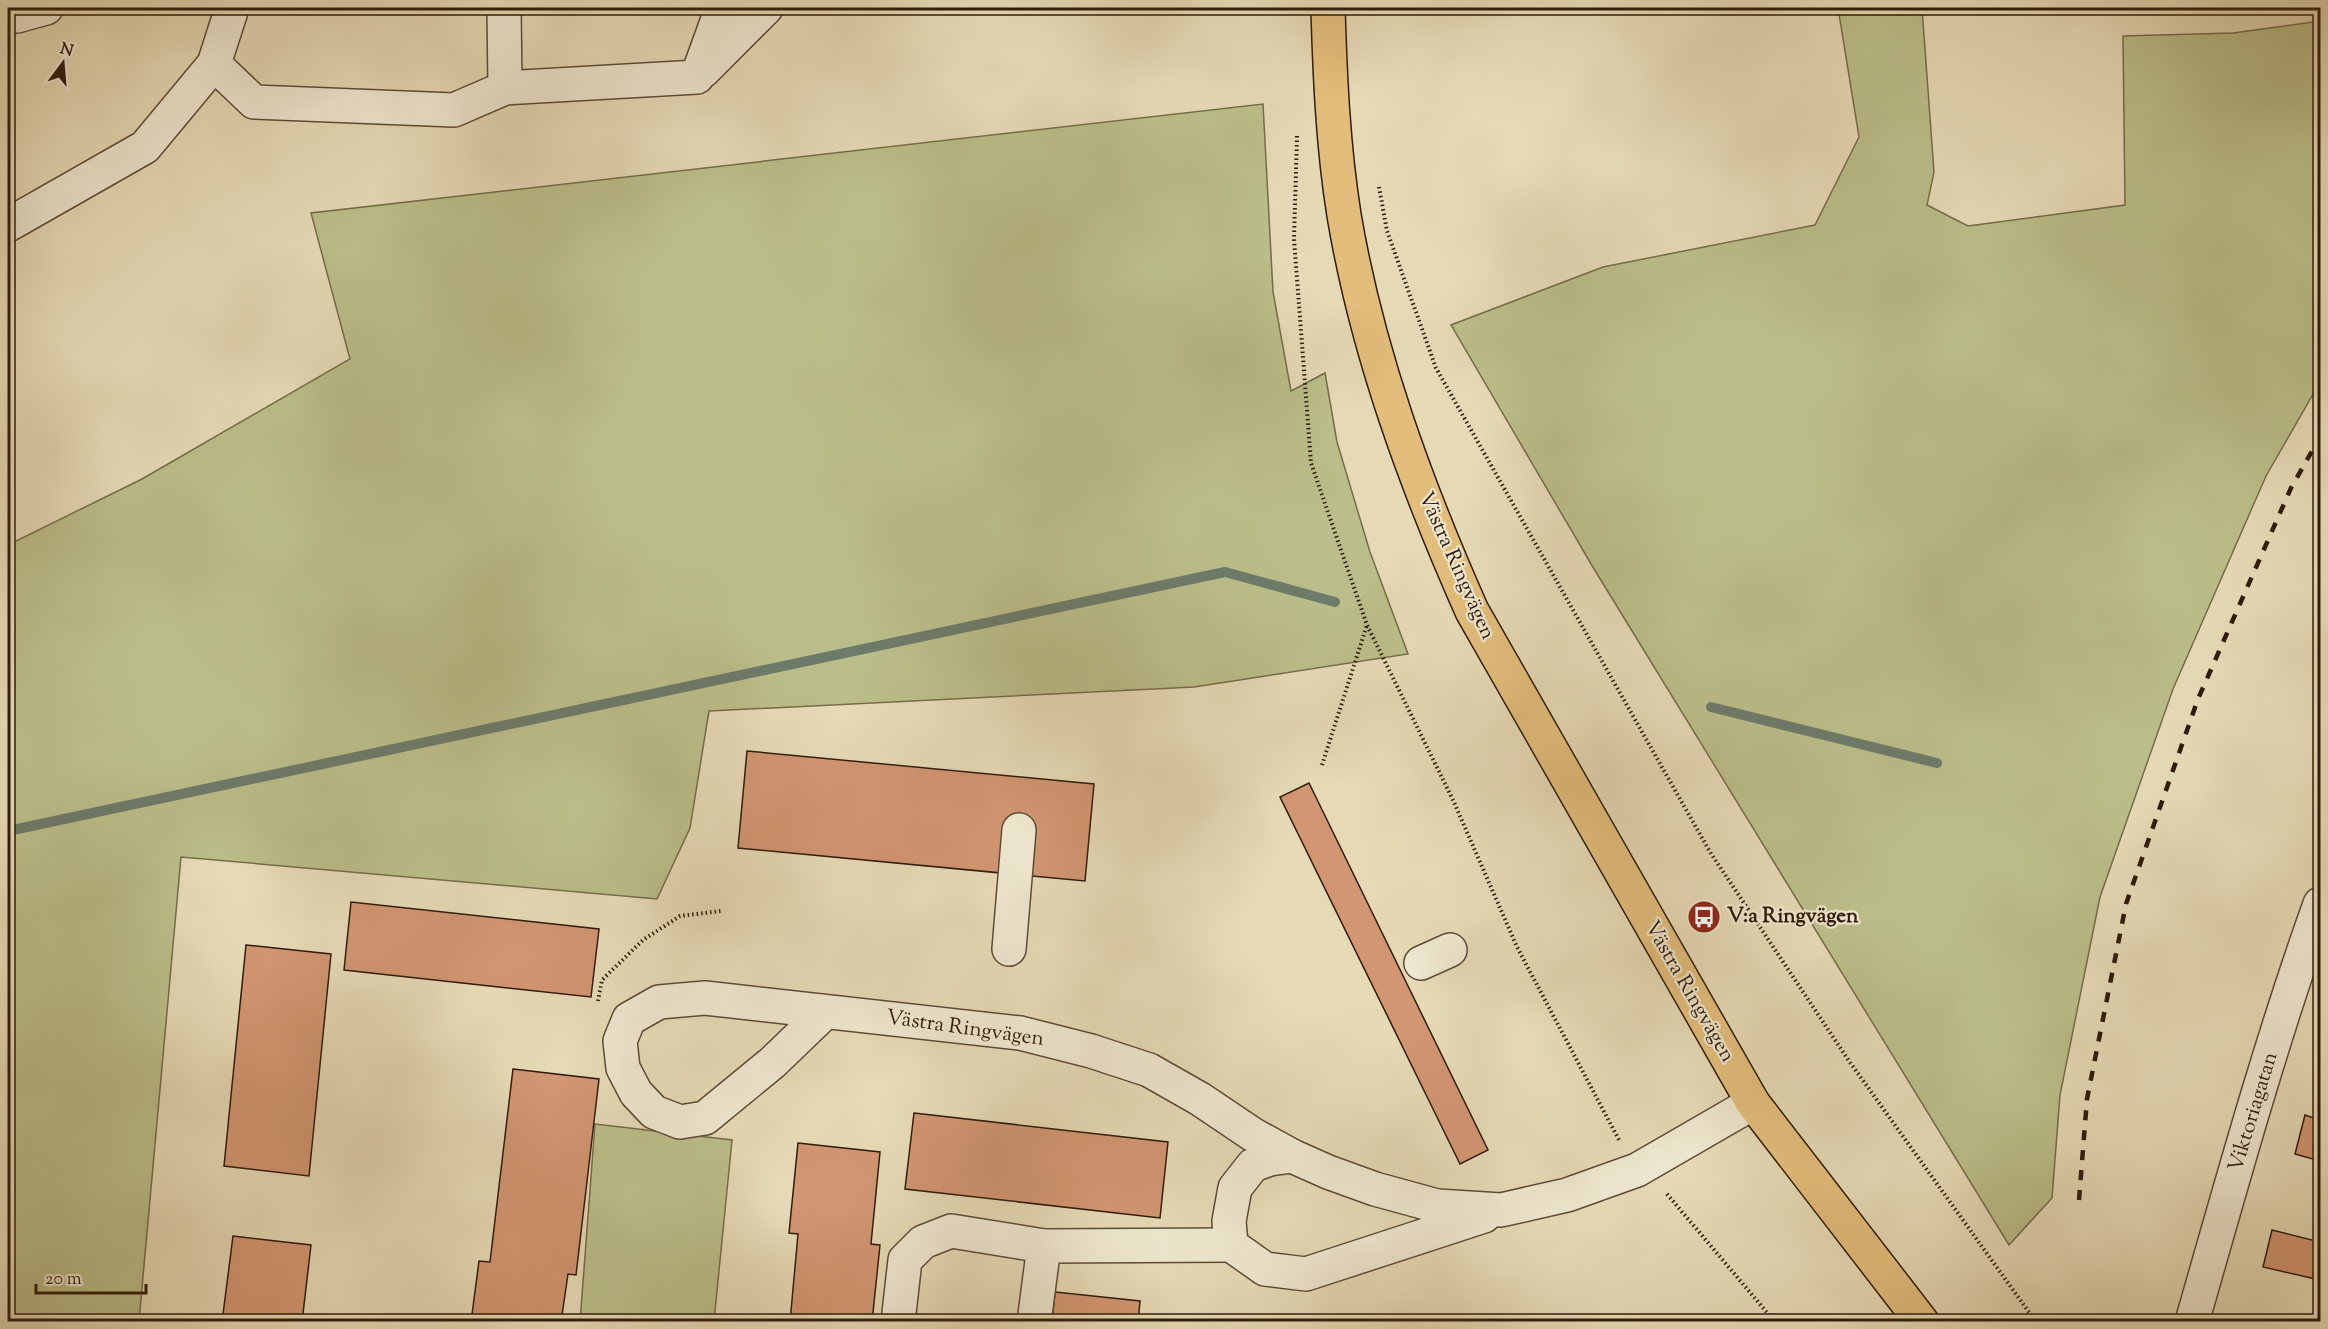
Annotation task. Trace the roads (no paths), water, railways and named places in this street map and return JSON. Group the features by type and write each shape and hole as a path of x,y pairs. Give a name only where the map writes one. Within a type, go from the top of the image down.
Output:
{"main road":[{"name":"Västra Ringvägen","path":"1328,8 1332,123 1344,216 1382,376 1440,538 1472,611 1753,1103 1922,1322"}],"street":[{"path":"8,225 145,147 214,64 232,8"},
{"path":"504,8 505,88"},
{"path":"697,77 722,8"},
{"path":"214,64 254,102 454,110 505,88 697,77 766,8"},
{"path":"1009,949 1019,830"},
{"name":"Viktoriagatan","path":"2192,1322 2254,1108 2320,904"},
{"path":"1421,963 1450,950"},
{"name":"Västra Ringvägen","path":"825,1012 772,1063 705,1118 680,1122 654,1112 636,1093 623,1068 620,1041 629,1019 659,1002 705,998 1020,1033 1091,1051 1149,1070 1200,1099 1252,1134 1328,1172 1375,1189 1437,1206 1501,1210"},
{"name":"Västra Ringvägen","path":"1231,1245 1265,1269 1306,1274 1501,1210 1567,1195 1637,1170 1753,1103"},
{"path":"898,1322 905,1260 923,1242 951,1231 1044,1246 1231,1245 1229,1221 1235,1188 1253,1166 1270,1159 1292,1156"},
{"path":"1034,1322 1044,1246"}],"waterway":[{"path":"8,831 1225,572 1335,602"},
{"path":"1711,707 1937,763"}],"railway":[{"path":"2079,1200 2087,1099 2126,904 2198,699 2291,488 2320,437"}],"place":[{"name":"V:a Ringvägen","path":"1704,917"}]}
